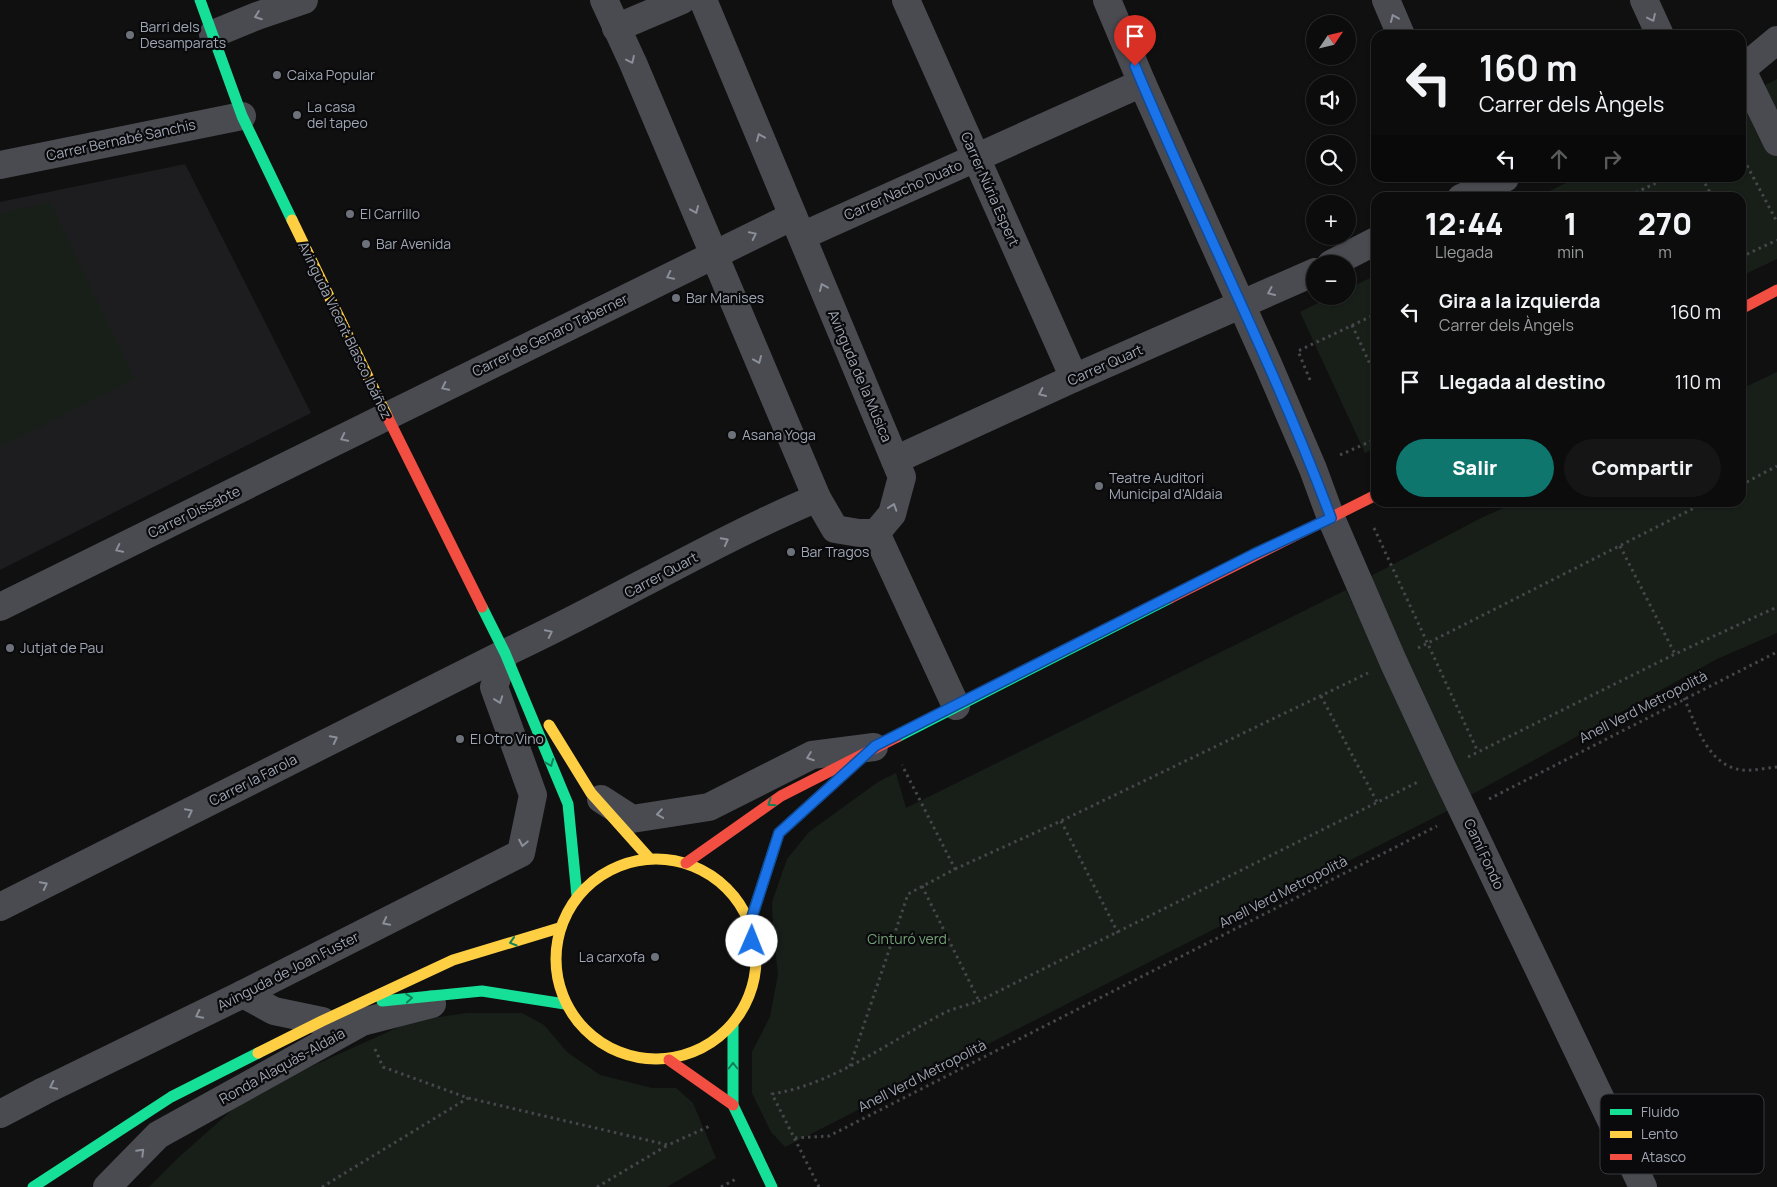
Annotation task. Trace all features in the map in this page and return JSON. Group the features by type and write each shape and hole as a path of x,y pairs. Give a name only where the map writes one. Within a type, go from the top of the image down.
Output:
{"street":[{"name":"Avinguda Vicent Blasco Ibáñez","path":"200,0 242,116 387,417 505,653 568,804 577,896"},
{"path":"213,34 304,0"},
{"path":"604,0 633,63 817,498 835,529 859,534 876,533 956,706"},
{"path":"616,28 682,0"},
{"name":"Avinguda de la Música","path":"703,0 902,477 892,514 876,533"},
{"name":"Carrer Núria Espert","path":"906,0 1074,378"},
{"name":"Camí Fondo","path":"1107,0 1313,469 1331,518 1393,661 1600,1097"},
{"path":"1386,0 1399,30"},
{"path":"1644,0 1658,30"},
{"path":"1746,67 1777,40"},
{"path":"1746,68 1777,52"},
{"path":"1746,78 1777,142"},
{"name":"Carrer Nacho Duato","path":"797,226 976,157 1142,83"},
{"name":"Carrer Bernabé Sanchis","path":"0,165 242,116"},
{"path":"1464,190 1491,182"},
{"path":"713,255 797,226"},
{"path":"1349,255 1371,244"},
{"name":"Carrer de Genaro Taberner","path":"387,417 713,255"},
{"name":"Carrer Quart","path":"895,460 1074,378 1306,276"},
{"path":"1746,306 1777,290"},
{"name":"Carrer Dissabte","path":"0,607 387,417"},
{"name":"Carrer Quart","path":"505,653 550,633 770,518 817,498"},
{"path":"686,863 780,796 1254,554 1371,498"},
{"name":"Avinguda Vicent Blasco Ibáñez","path":"505,653 590,793 649,858"},
{"name":"Avinguda de Joan Fuster","path":"0,1114 522,853 533,795 494,687 505,653"},
{"name":"Carrer la Farola","path":"0,907 505,653"},
{"path":"590,793 632,819 709,807 812,755 882,743"},
{"path":"669,1060 705,1048 733,1026 756,978 750,923 779,833 882,743"},
{"path":"735,1109 669,1060 602,1046 565,1004 554,965 560,928 577,896 603,873 649,858 686,863 724,885 750,923"},
{"name":"Ronda Alaquàs-Aldaia","path":"107,1187 158,1135 453,960 560,928"},
{"name":"Ronda Alaquàs-Aldaia","path":"34,1187 171,1097 322,1021 482,991 565,1004"},
{"name":"Ronda Alaquàs-Aldaia","path":"243,994 274,1011 322,1021"},
{"path":"733,1026 735,1109 772,1187"},
{"name":"Camí Fondo","path":"1637,1174 1643,1187"}],"path":[{"path":"1746,163 1777,222"},
{"path":"1637,192 1658,182"},
{"path":"1746,253 1777,240"},
{"path":"1298,351 1371,316"},
{"path":"1352,325 1371,366"},
{"path":"1340,455 1371,441"},
{"path":"1746,482 1777,466"},
{"path":"1362,502 1426,644 1478,752"},
{"path":"849,1066 908,894 955,869 1061,822 1393,661 1696,507"},
{"path":"1620,546 1675,654"},
{"path":"819,1187 772,1094 793,1091 849,1066 948,1011 979,1001 1675,654 1777,607"},
{"name":"Anell Verd Metropolità","path":"795,1138 829,1136 1777,652"},
{"path":"1321,696 1377,802"},
{"path":"1684,698 1705,744 1719,761 1741,770 1777,767"},
{"path":"882,743 955,869"},
{"path":"1061,822 1118,933"},
{"path":"922,886 979,1001"},
{"path":"361,1013 383,1066 468,1098 668,1145"},
{"path":"322,1187 468,1098"},
{"path":"597,1187 668,1145 735,1109"}],"shaded area":[{"path":"185,164 311,413 0,570 0,202"}],"green space":[{"path":"1777,79 1777,259 1746,274 1746,192 1547,192 1568,182 1746,182 1746,94"},
{"path":"50,202 135,379 0,447 0,213"},
{"path":"1371,278 1371,450 1365,453 1300,312 1314,305 1356,305 1356,285"},
{"path":"1777,372 1777,633 1717,659 1471,795 1369,577 1505,507 1746,507 1746,387"},
{"name":"Cinturó verd","path":"1346,590 1451,809 785,1147 771,1132 752,1093 752,1052 770,1017 778,974 772,902 787,859 809,832 878,782 896,773 906,808"},
{"path":"467,1013 522,1013 544,1025 567,1052 600,1075 652,1088 676,1088 693,1103 716,1158 667,1187 149,1187 178,1158 242,1101 308,1068 412,1021"}],"traffic: fast":[{"path":"200,0 242,116 292,220"},
{"path":"897,737 1170,598"},
{"path":"482,607 505,653 568,804 577,896"},
{"path":"750,923 779,833 845,773"},
{"path":"382,1001 482,991 565,1004"},
{"path":"733,1026 733,1105 772,1187"},
{"path":"33,1187 171,1097 258,1053"}],"traffic: slow":[{"path":"292,220 387,416"},
{"path":"549,725 591,793 649,858"},
{"path":"656,859 675,861 703,871 719,882 733,896 748,921 754,940 756,959 754,978 744,1006 733,1022 719,1036 694,1051 675,1057 656,1059 637,1057 609,1047 593,1036 579,1022 564,997 558,978 556,959 558,940 568,912 579,896 593,882 618,867 637,861 656,859"},
{"path":"258,1053 453,960 559,928"}],"traffic: jam":[{"path":"1746,306 1777,290"},
{"path":"387,416 482,607"},
{"path":"1170,598 1371,498"},
{"path":"686,863 781,796 897,737"},
{"path":"669,1060 733,1105"}],"place":[{"name":"Barri dels Desamparats","path":"130,35"},
{"name":"Caixa Popular","path":"277,75"},
{"name":"La casa del tapeo","path":"297,115"},
{"name":"El Carrillo","path":"350,214"},
{"name":"Bar Avenida","path":"366,244"},
{"name":"Bar Manises","path":"676,298"},
{"name":"Asana Yoga","path":"732,435"},
{"name":"Teatre Auditori Municipal d'Aldaia","path":"1099,486"},
{"name":"Bar Tragos","path":"791,552"},
{"name":"Jutjat de Pau","path":"10,648"},
{"name":"El Otro Vino","path":"460,739"},
{"name":"La carxofa","path":"655,957"}],"route":[{"path":"752,941 750,923 779,833 875,746 1254,554 1331,518 1313,469 1268,364 1135,66"}]}
